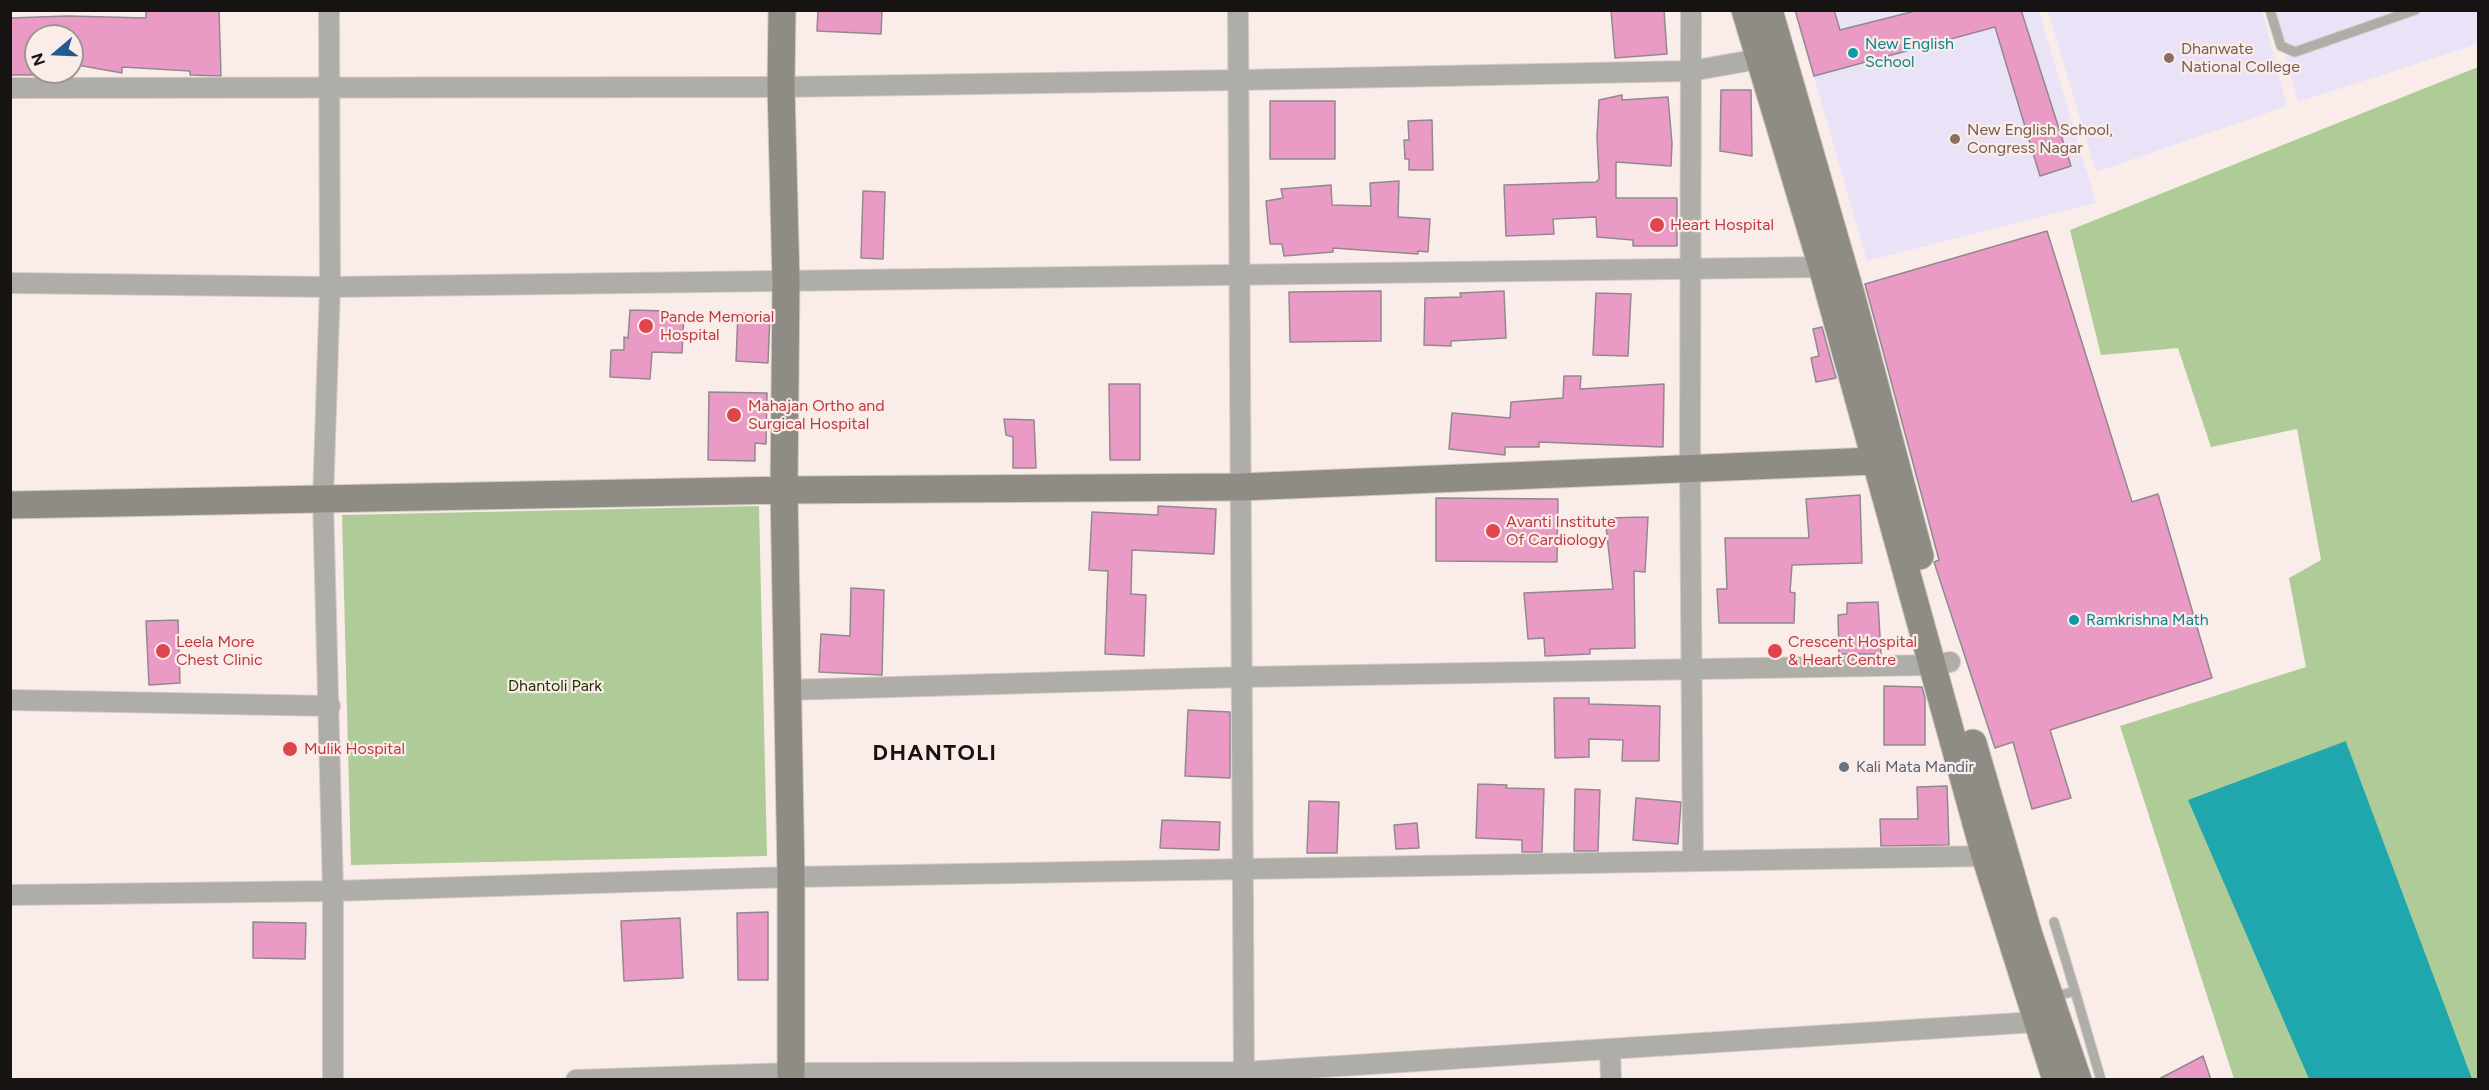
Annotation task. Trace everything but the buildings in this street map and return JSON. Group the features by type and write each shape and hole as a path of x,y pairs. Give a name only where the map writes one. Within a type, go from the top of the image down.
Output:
{"street":[{"path":"329,10 330,287 323,499 330,706 333,1080"},
{"path":"782,10 781,87 786,282 784,490 791,877 791,1076"},
{"path":"1238,10 1244,1076"},
{"path":"1691,10 1690,468 1693,861"},
{"path":"1745,10 1771,57 1851,294 1884,458"},
{"path":"1769,10 1771,57 1822,267 1884,458 1994,854 2036,1022 2056,1080"},
{"path":"10,88 781,87 1239,80 1691,71 1771,57"},
{"path":"10,283 330,287 1822,267"},
{"path":"10,505 784,490 1241,487 1884,458"},
{"path":"787,690 1242,677 1941,664"},
{"path":"10,700 330,706"},
{"path":"10,895 333,891 791,877 1994,854"},
{"path":"1994,854 2029,935 2063,994 2078,1080"},
{"path":"576,1080 791,1076 1244,1076 2036,1022"},
{"path":"1610,1050 1611,1080"}],"lane":[{"path":"2270,10 2281,46 2295,52 2415,10"},
{"path":"2054,922 2063,994 2102,1080"}],"shaded area":[{"name":"New English School, Congress Nagar","path":"1795,11 2039,11 2096,203 1867,261"},
{"name":"Dhanwate National College","path":"2048,11 2262,11 2287,106 2096,172"},
{"path":"2274,11 2478,11 2478,44 2298,102"}],"green space":[{"path":"2478,67 2478,1079 2234,1079 2120,726 2306,667 2289,578 2321,560 2297,429 2211,447 2178,348 2101,355 2070,230"},
{"name":"Dhantoli Park","path":"759,506 767,856 351,865 342,515"}],"water":[{"path":"2346,741 2472,1079 2309,1079 2188,800"}],"place":[{"name":"New English School","path":"1853,53"},
{"name":"Dhanwate National College","path":"2169,58"},
{"name":"New English School, Congress Nagar","path":"1955,139"},
{"name":"Heart Hospital","path":"1657,225"},
{"name":"Pande Memorial Hospital","path":"646,326"},
{"name":"Mahajan Ortho and Surgical Hospital","path":"734,415"},
{"name":"Avanti Institute Of Cardiology","path":"1493,531"},
{"name":"Ramkrishna Math","path":"2074,620"},
{"name":"Leela More Chest Clinic","path":"163,651"},
{"name":"Crescent Hospital & Heart Centre","path":"1775,651"},
{"name":"Mulik Hospital","path":"290,749"},
{"name":"Kali Mata Mandir","path":"1844,767"}],"district":[{"name":"DHANTOLI","path":"935,754"}]}
